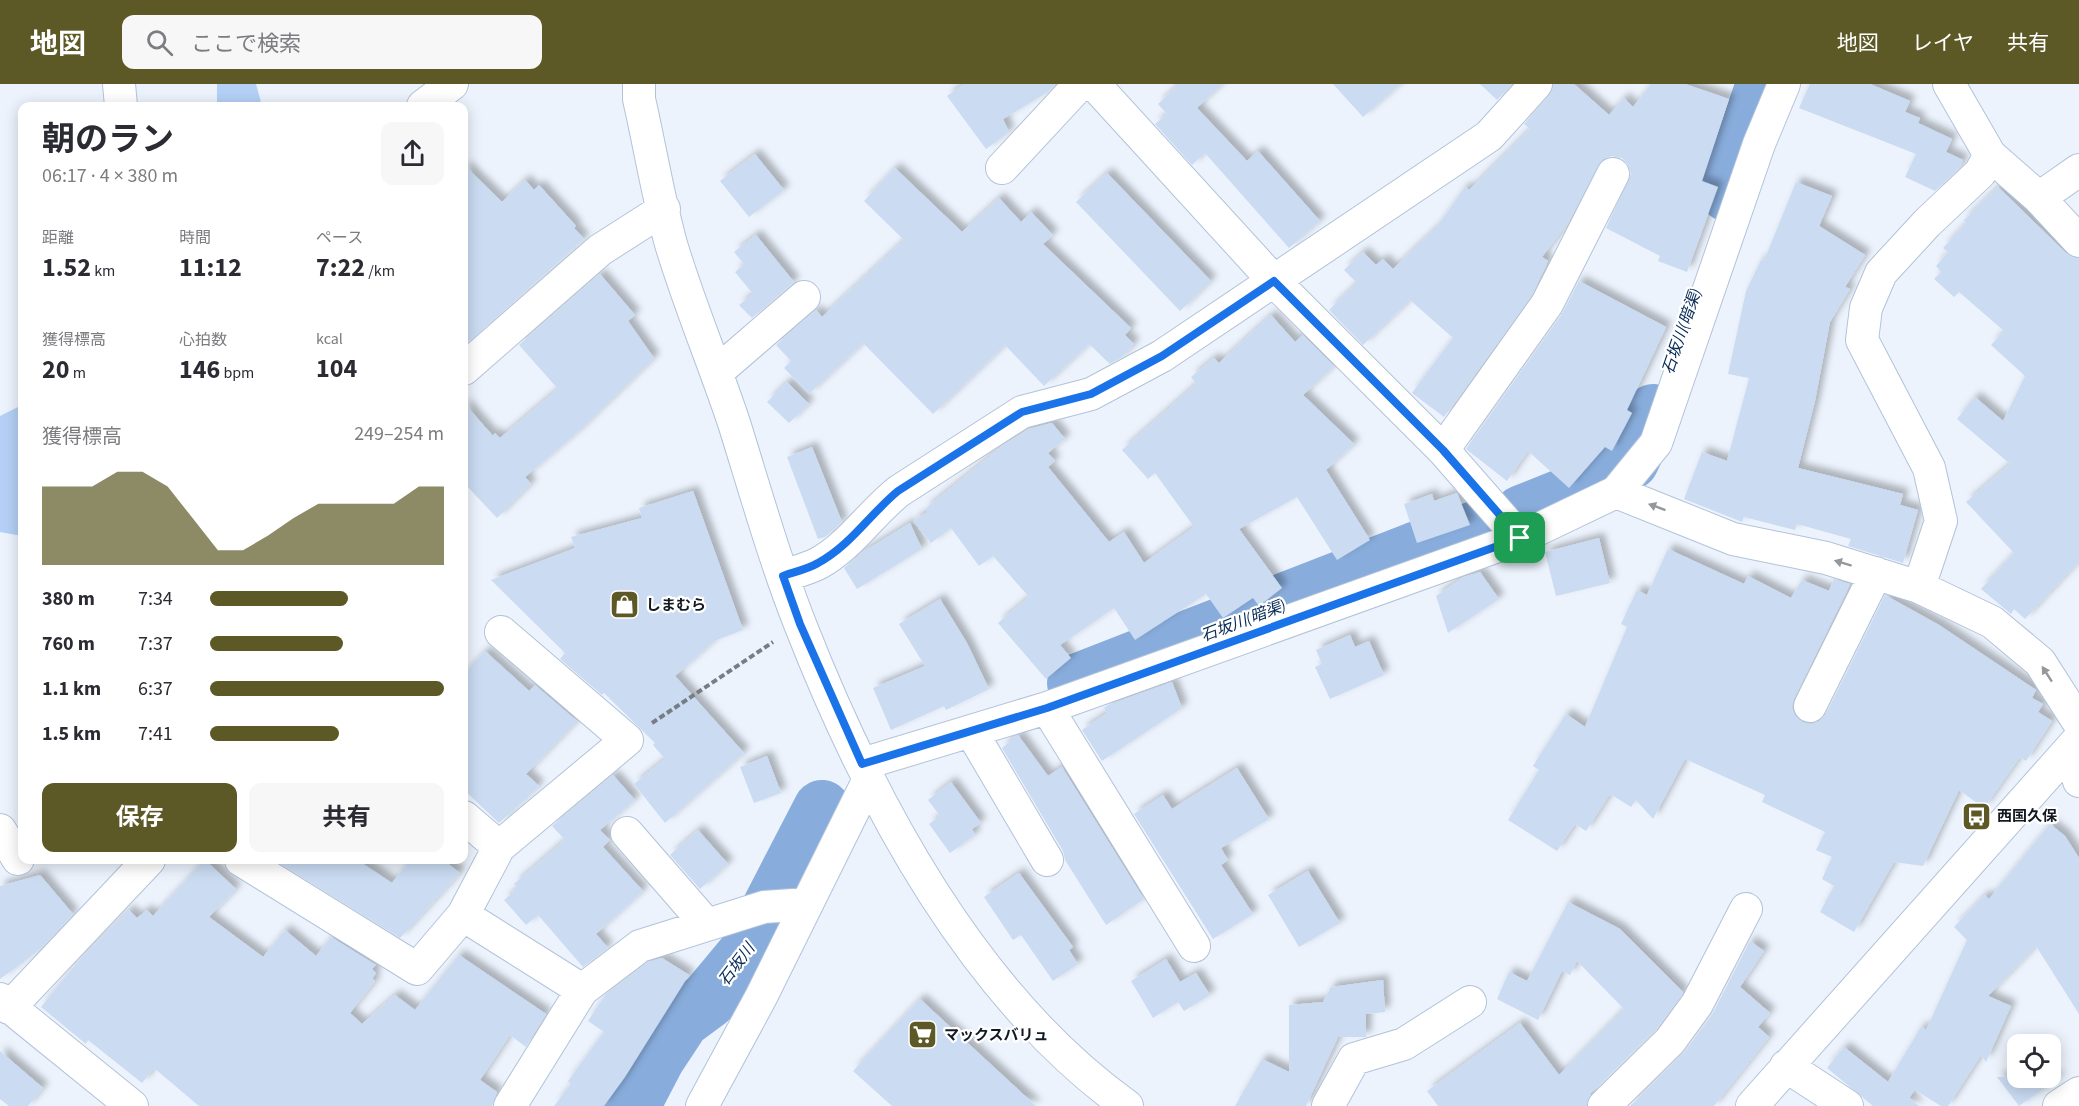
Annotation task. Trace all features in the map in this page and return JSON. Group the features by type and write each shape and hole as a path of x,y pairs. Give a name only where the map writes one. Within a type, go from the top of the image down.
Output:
{"street":[{"path":"119,84 121,102"},
{"path":"428,102 452,84"},
{"path":"639,84 639,99 671,243 717,372 800,624 865,773 957,930 1029,1019 1095,1083 1127,1106"},
{"path":"1002,168 1080,84"},
{"path":"1094,84 1274,281 1443,450 1520,538"},
{"path":"783,576 819,563 852,537 880,506 898,491 1022,412 1091,394 1162,356 1489,136 1536,84"},
{"path":"702,1106 785,906 865,773 971,731 1047,708 1520,538 1616,492 1656,443 1759,144 1784,84"},
{"path":"1949,84 1990,155 2039,198 2079,241"},
{"path":"1919,587 1941,521 1929,468 1862,340 1866,308 1881,273 1927,223 1980,173 1990,155"},
{"path":"2039,198 2079,170"},
{"path":"1443,450 1547,304 1613,174"},
{"path":"468,366 600,250 664,209"},
{"path":"717,372 804,297"},
{"path":"1616,492 1733,539 1826,558 1919,587 1992,622 2040,662 2076,738 2079,781"},
{"path":"1810,706 1876,573"},
{"path":"247,864 417,969 463,915 499,847 627,740 501,632"},
{"path":"1047,708 1194,946"},
{"path":"971,731 1047,860"},
{"path":"1752,1106 2076,738"},
{"path":"468,820 499,847"},
{"path":"0,830 13,862"},
{"path":"627,833 707,925"},
{"path":"132,1106 4,1004 145,864"},
{"path":"510,1106 582,990 640,946 707,925 785,906"},
{"path":"1605,1106 1670,1041 1697,1004 1746,909"},
{"path":"463,915 582,990"},
{"path":"1328,1106 1354,1059 1404,1044 1470,1002"},
{"path":"1786,1066 1847,1106"},
{"path":"2059,1106 2079,1093"}],"path":[{"path":"627,740 800,624"}],"shaded area":[{"path":"217,84 256,84 261,102 217,102"},
{"path":"18,407 18,535 0,532 0,416"}],"building":[{"path":"964,84 1055,84 1048,92 1003,119 1009,132 986,149 947,96"},
{"path":"1179,84 1222,84 1197,108 1247,161 1258,151 1320,221 1289,248 1205,153 1192,165 1155,124 1167,114 1158,104"},
{"path":"1333,84 1400,84 1363,117"},
{"path":"1480,84 1512,84 1497,100"},
{"path":"1553,84 1574,84 1609,115 1624,98 1633,107 1651,84 1685,84 1729,99 1702,181 1718,187 1687,272 1658,261 1660,256 1606,228 1631,174 1622,158 1611,156 1603,159 1568,223 1542,257 1548,261 1532,295 1444,417 1412,393 1453,338 1410,300 1363,345 1329,310 1357,283 1344,270 1363,252 1376,265 1383,259 1393,269 1436,228 1465,187 1469,190 1530,129 1524,124 1549,96"},
{"path":"1810,84 1870,84 1910,101 1905,112 1920,118 1918,123 1952,139 1946,152 1963,160 1959,168 1935,191 1905,177 1916,154 1799,108"},
{"path":"755,154 784,190 749,217 720,181"},
{"path":"895,168 962,232 999,198 1021,222 1031,212 1053,235 1043,244 1131,328 1125,335 1134,344 1122,357 1110,364 1089,344 1044,386 1005,345 933,414 863,343 809,394 784,368 791,361 776,345 816,310 822,317 904,240 864,201"},
{"path":"468,169 502,202 525,180 534,190 539,185 576,226 574,228 584,239 468,342"},
{"path":"1107,173 1211,281 1180,311 1076,202"},
{"path":"1796,182 1832,196 1819,226 1865,255 1845,287 1850,289 1830,322 1815,401 1798,468 1903,494 1900,505 1918,510 1903,563 1848,546 1851,539 1797,524 1795,530 1744,517 1742,522 1684,499 1702,452 1727,461 1749,378 1728,374 1746,291 1761,260 1764,261"},
{"path":"1998,187 2066,253 2079,258 2079,561 2025,619 2014,609 2011,614 1981,589 2014,553 1966,502 2010,464 1957,419 1975,397 2003,421 2025,376 1991,345 2004,331 1959,292 1954,297 1934,279 1941,272 1936,266 1948,252 1943,248 1966,223 1964,220"},
{"path":"756,235 794,282 752,318 739,305 753,294 735,272 744,264 734,252"},
{"path":"600,274 635,315 628,321 654,358 579,431 525,477 531,484 497,518 468,487 468,408 493,436 495,433 500,438 558,389 519,345"},
{"path":"1579,281 1666,327 1627,410 1632,413 1612,451 1605,447 1569,488 1528,451 1507,481 1466,449 1562,314"},
{"path":"1271,315 1295,342 1303,335 1334,366 1303,395 1354,444 1326,470 1370,540 1337,560 1297,497 1239,529 1282,588 1259,606 1253,598 1223,618 1206,594 1135,640 1114,608 1060,645 1071,658 1046,679 998,623 1029,597 993,556 979,566 951,528 931,543 913,521 928,512 925,509 1005,444 1029,429 1052,423 1065,439 1048,453 1055,461 1048,467 1109,542 1124,532 1144,563 1194,527 1155,473 1148,479 1122,450 1196,384 1191,377 1214,358 1219,363"},
{"path":"787,382 809,404 789,423 767,402"},
{"path":"812,447 842,522 825,537 818,539 787,457"},
{"name":"しまむら","path":"693,491 743,630 714,641 675,676 744,753 665,823 634,784 665,759 653,745 655,743 604,693 602,695 560,659 565,653 491,580 575,548 571,537 642,518 639,508"},
{"path":"1457,493 1470,525 1417,543 1404,504 1432,494 1434,501"},
{"path":"910,523 922,549 857,589 844,568 863,552"},
{"path":"1599,538 1610,583 1556,596 1545,552"},
{"path":"1668,549 1744,584 1748,576 1791,598 1802,580 1829,591 1834,579 1850,584 1794,699 1792,707 1795,715 1803,722 1811,724 1819,721 1826,714 1885,595 1939,625 2036,690 2032,698 2043,704 2038,712 2052,721 2026,761 2020,757 1984,808 1959,790 1923,866 1894,862 1854,932 1820,912 1834,886 1822,879 1832,857 1816,850 1825,832 1762,802 1765,795 1685,759 1653,819 1636,800 1631,807 1610,794 1586,831 1575,824 1557,851 1508,820 1539,770 1533,766 1566,714 1585,727 1627,627 1621,624 1637,590 1647,595"},
{"path":"1480,572 1499,599 1448,633 1436,596 1464,577"},
{"path":"940,599 967,643 989,689 946,710 944,706 891,730 873,688 925,666 899,624"},
{"path":"1350,635 1355,647 1369,641 1384,675 1330,699 1315,667 1322,664 1316,650"},
{"path":"485,651 529,691 535,685 577,721 526,774 539,786 499,823 468,794 468,670"},
{"path":"1172,682 1182,708 1102,761 1082,730 1107,713 1104,708 1108,705"},
{"path":"1018,735 1048,776 1062,767 1144,899 1106,925 1065,860 1063,851 1002,748"},
{"path":"767,756 781,793 754,803 740,767"},
{"path":"1237,768 1269,819 1221,848 1228,860 1221,865 1253,914 1213,939 1134,814 1163,795 1172,809"},
{"path":"613,775 635,800 600,830 610,840 603,847 643,891 596,934 608,948 583,967 538,915 526,925 504,900 518,888 514,884 565,840 552,826"},
{"path":"951,782 981,823 972,829 975,835 950,853 929,824 940,816 928,800"},
{"path":"2050,824 2065,836 2079,858 2079,1014 2036,946 1988,996 2011,1006 1986,1062 1981,1055 1948,1106 1941,1106 1915,1090 1909,1098 1919,1106 1873,1106 1827,1068 1844,1047 1888,1082 1921,1027 1926,1030 1967,940 1954,927 1985,895 1989,899"},
{"path":"698,830 728,864 700,889 670,855"},
{"path":"201,864 209,864 236,889 209,917 263,957 285,930 316,956 331,937 376,965 372,969 376,973 372,979 375,981 350,1013 362,1024 395,995 415,1010 459,955 546,1014 526,1047 510,1035 480,1080 497,1092 492,1106 199,1106 154,1068 142,1083 88,1040 86,1044 41,1007 81,958 129,910 137,918 147,910 153,916"},
{"path":"280,864 363,864 392,883 407,864 448,864 460,873 400,938"},
{"path":"1308,871 1340,923 1299,947 1268,895"},
{"path":"1019,873 1073,947 1069,950 1078,964 1053,981 1021,935 1013,940 984,897"},
{"path":"40,875 73,914 38,951 0,979 0,886"},
{"path":"1568,902 1620,929 1683,992 1682,995 1656,1029 1591,1093 1587,1106 1438,1106 1427,1091 1520,1023 1559,1075 1624,1009 1577,961 1570,975 1562,971 1538,1020 1497,999 1509,972 1527,981"},
{"path":"1750,941 1764,951 1740,987 1770,1013 1758,1027 1769,1037 1714,1106 1630,1106 1683,1054 1712,1015"},
{"path":"662,958 689,975 625,1077 604,1106 554,1106 571,1084 568,1081 604,1032 588,1021 606,994 648,962"},
{"path":"1166,959 1180,982 1196,973 1210,995 1184,1011 1178,1002 1153,1018 1131,981"},
{"path":"1383,980 1385,1012 1366,1014 1366,1037 1338,1037 1306,1106 1235,1106 1262,1059 1289,1072 1289,1005 1323,1002 1331,987"},
{"name":"マックスバリュ","path":"920,999 1036,1106 892,1106 853,1071"},
{"path":"0,1051 43,1088 28,1106 9,1106 0,1099"},
{"path":"1997,1077 2007,1077 2007,1088 2044,1088 2019,1106"}],"waterway":[{"name":"石坂川(暗渠)","path":"1728,193 1765,84"},
{"name":"石坂川(暗渠)","path":"1522,514 1597,484 1630,461 1653,413"},
{"name":"石坂川(暗渠)","path":"1076,683 1415,551 1498,522"},
{"name":"石坂川","path":"631,1106 656,1058 681,1020 708,1000 748,952 822,809"}],"place":[{"name":"しまむら","path":"625,605"},
{"name":"西国久保","path":"1976,816"},
{"name":"マックスバリュ","path":"923,1035"}],"route":[{"path":"1274,281 1443,450 1520,538 1047,708 862,764 800,624 783,576 819,563 852,537 880,506 898,491 961,453 1022,412 1091,394 1162,356 1274,281"}]}
